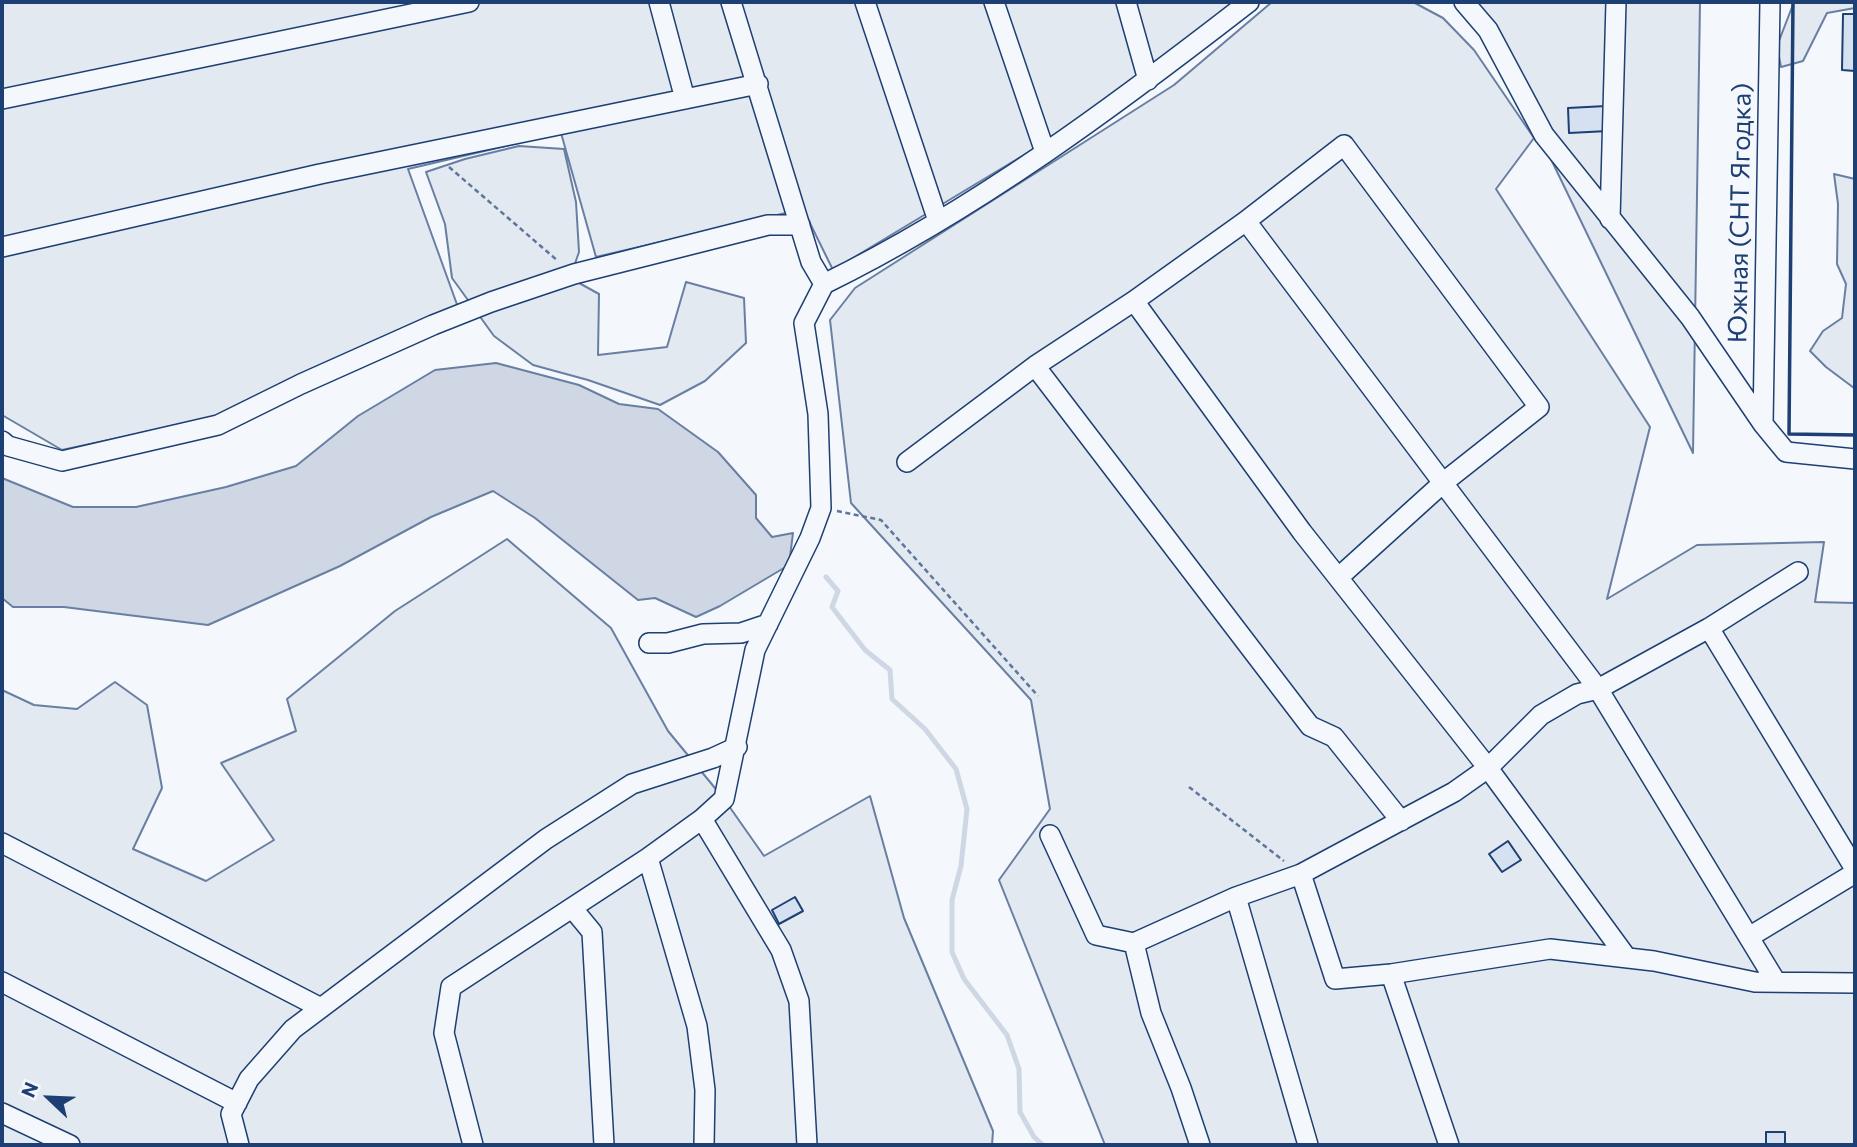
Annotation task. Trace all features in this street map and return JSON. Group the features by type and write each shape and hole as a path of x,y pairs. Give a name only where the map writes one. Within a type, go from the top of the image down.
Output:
{"street":[{"path":"2,99 470,2"},
{"path":"660,2 685,99"},
{"path":"731,2 811,262 824,284"},
{"path":"865,2 938,221"},
{"path":"994,2 1045,152"},
{"path":"1126,2 1148,80"},
{"path":"474,1145 444,1033 451,987 648,858 702,819 724,799 737,747 755,650 810,538 821,508 818,414 804,323 824,284 865,264 997,186 1148,80 1249,2"},
{"path":"1610,219 1616,2"},
{"name":"Южная (СНТ Ягодка)","path":"1763,424 1770,2"},
{"path":"1470,5 1488,30 1544,135 1690,317 1763,424 1786,452 1855,459"},
{"path":"2,247 307,177 758,84"},
{"path":"907,462 1035,366 1134,301 1246,221 1344,145 1539,407 1444,482 1339,578"},
{"path":"1246,221 1598,689 1776,982"},
{"path":"2,441 8,446 62,461 218,425 300,384 491,302 574,274 768,225 800,225"},
{"path":"1134,301 1302,532 1488,768 1627,958"},
{"path":"1035,366 1310,726 1334,737 1401,821"},
{"path":"1050,835 1096,936 1134,943 1236,898 1301,874 1454,792 1488,768 1541,715 1577,694 1598,689 1709,628 1798,572"},
{"path":"649,643 668,643 703,634 741,633 768,624"},
{"path":"1709,628 1855,871 1749,937"},
{"path":"239,1145 232,1114 237,1103 249,1079 293,1028 546,839 632,784 737,747"},
{"path":"702,819 781,950 799,1001 807,1145"},
{"path":"2,844 321,1008"},
{"path":"648,858 697,1026 705,1090 704,1145"},
{"path":"1301,874 1335,979 1391,974 1550,949 1654,961 1755,982 1855,983"},
{"path":"1236,898 1308,1145"},
{"path":"573,909 592,932 604,1145"},
{"path":"1134,943 1152,1013 1199,1145"},
{"path":"1391,974 1449,1145"},
{"path":"2,982 237,1103"},
{"path":"2,1113 70,1145"}],"path":[{"path":"431,151 574,274"},
{"path":"821,508 881,520 1038,696"},
{"path":"1189,787 1301,874"}],"shaded area":[{"path":"2,2 1240,2 1150,79 833,270 803,209 596,257 561,133 408,169 459,310 230,414 62,450 2,415"},
{"path":"1272,2 1413,2 1443,18 1474,50 1534,138 1496,189 1650,427 1607,599 1697,545 1824,542 1815,602 1855,603 1855,1145 1105,1145 999,880 1050,809 1031,700 851,503 830,320 855,288 1174,85"},
{"path":"1475,2 1700,2 1693,453"},
{"path":"1794,2 1855,2 1855,8 1827,13 1803,61 1781,67 1777,46"},
{"path":"519,146 564,149 576,202 579,252 570,278 599,294 598,355 667,347 686,282 744,298 746,343 705,381 660,405 588,380 533,365 494,336 452,278 445,224 426,172"},
{"path":"1834,174 1855,179 1854,388 1810,351 1823,331 1842,318 1846,284 1837,264 1838,204"},
{"path":"496,363 579,385 619,404 658,409 718,452 756,495 756,518 772,537 793,533 789,565 720,606 696,617 655,598 638,600 535,518 493,491 431,517 340,566 208,625 64,607 13,607 2,598 2,478 73,507 136,507 226,487 296,466 358,416 435,370"},
{"path":"507,539 611,628 668,731 724,799 764,856 870,796 904,918 993,1131 992,1145 2,1145 2,690 34,705 77,709 115,682 147,705 162,788 133,849 206,881 274,840 221,763 296,731 287,699 395,611"}],"building":[{"path":"1843,14 1855,14 1855,71 1842,70"},
{"path":"1606,106 1608,131 1569,133 1568,108"},
{"path":"1508,841 1521,860 1502,872 1489,854"},
{"path":"795,897 803,911 779,924 772,910"},
{"path":"1766,1132 1785,1132 1785,1145 1766,1145"}],"waterway":[{"path":"826,577 838,591 832,607 865,650 890,670 892,699 925,729 956,769 967,809 961,866 952,900 952,952 964,979 1007,1035 1019,1069 1020,1112 1034,1137 1043,1145"}],"wall":[{"path":"1793,2 1789,434 1855,435"}]}
